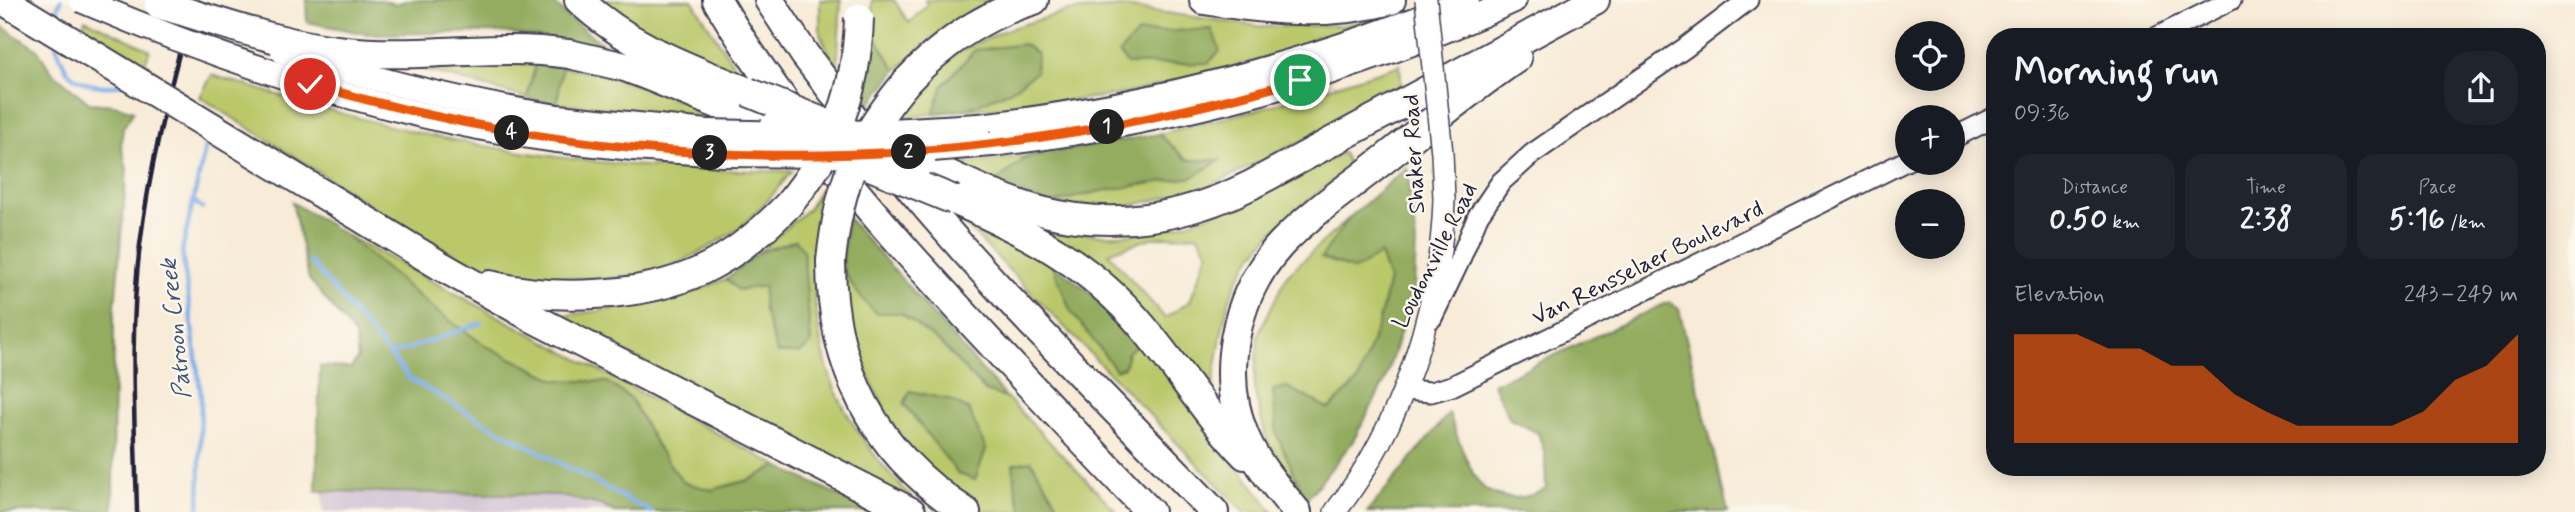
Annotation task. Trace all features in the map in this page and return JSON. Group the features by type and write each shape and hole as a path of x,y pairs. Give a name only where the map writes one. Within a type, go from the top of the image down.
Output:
{"highway":[{"path":"3,0 441,266 533,318 911,512"},
{"path":"579,0 607,24 646,49 1019,204 1058,215 1096,220 1126,220 1182,212 1251,186 1595,0"},
{"path":"717,0 791,110 850,186 967,319 1150,512"},
{"path":"769,0 834,94 955,241 1214,512"},
{"path":"966,512 910,468 881,434 860,399 837,335 831,297 831,261 836,217 847,175 869,130 908,80 956,37 990,18 1034,0"},
{"path":"1204,0 1298,11 1339,10 1391,0"},
{"path":"1290,504 1259,462 1246,438 1238,415 1233,386 1233,354 1239,321 1262,270 1281,244 1304,222 1525,52 1608,0"},
{"path":"155,2 276,40 346,52 513,50 569,54 635,71 954,200 1036,238 1075,263 1112,293 1142,325 1236,446 1290,504"},
{"path":"441,266 484,283 527,293 571,295 639,290 679,280 717,262 752,239 788,205 819,164 840,121 853,79 859,9"}],"main road":[{"path":"81,0 178,40 321,88 505,132 558,128 986,135 1228,81 1343,47 1467,0"},
{"name":"Shaker Road","path":"1419,344 1438,268 1444,199 1442,153 1426,0"},
{"path":"155,2 245,40 633,148 724,154 851,154 986,135 1120,125 1279,87 1402,46 1514,0"},
{"name":"Loudonville Road","path":"1335,512 1374,455 1394,416 1419,344"}],"street":[{"name":"Loudonville Road","path":"1419,344 1478,216 1509,173 1748,0"},
{"path":"2175,28 2231,0"},
{"path":"1965,132 1986,122"},
{"name":"Van Rensselaer Boulevard","path":"1404,390 1432,391 1452,386 1895,166"}],"shaded area":[{"path":"320,399 627,512 323,512"}],"green space":[{"path":"306,0 381,0 395,4 409,0 551,0 570,19 616,54 567,41 500,32 366,34 307,22"},
{"path":"589,0 692,0 745,83 699,64"},
{"path":"820,0 841,0 837,69 820,34"},
{"path":"872,0 894,0 909,23 927,5 925,0 994,0 942,31 896,71 873,33"},
{"path":"1124,7 1264,27 1343,25 1396,13 1257,61 1124,94 1018,107 967,109 895,119 926,82 956,53 1005,30 1068,11","holes":["1138,33 1170,33 1208,63 1128,64"]},
{"path":"85,19 150,50 143,69 81,29"},
{"path":"0,25 38,50 50,70 89,103 114,105 134,111 123,128 121,145 127,169 114,318 113,512 0,512"},
{"path":"1212,29 1220,51 1208,63 1127,64 1119,53 1138,33"},
{"path":"873,33 896,71 866,109 861,104"},
{"path":"1024,44 1037,54 1036,72 1011,90 967,109 933,114 943,85 975,50"},
{"path":"400,63 484,66 536,63 527,98"},
{"path":"536,63 562,67 557,104 527,98"},
{"path":"1400,65 1402,92 1208,187 1125,207 1048,204 1101,191 1187,160 1159,134 1260,109"},
{"path":"562,67 601,74 742,120 557,104"},
{"path":"212,75 377,123 477,145 656,167 792,171 740,228 660,272 610,279 538,277 472,264 405,227 200,97"},
{"path":"1159,134 1187,160 1220,160 1193,177 1101,191 1048,204 994,183 1029,156"},
{"path":"1343,153 1350,167 1282,224 1252,257 1240,276 1224,319 1211,396 1036,225 1100,235 1164,229 1226,209","holes":["1198,235 1208,252 1190,301 1165,318 1108,253 1151,238"]},
{"path":"1029,156 994,183 954,165"},
{"path":"1407,167 1416,242 1414,289 1384,383 1353,441 1306,500 1277,435 1273,390 1287,387 1329,409 1358,381 1378,325 1389,280 1380,254 1355,270 1321,258 1349,218"},
{"path":"820,189 825,193 815,246 814,286 819,329 829,371 844,408 861,436 903,489 927,512 557,316 664,300 726,279 738,290 764,286 763,307 811,343 803,250 795,240 758,253 809,208"},
{"path":"292,202 346,235 435,310 486,346 556,380 607,382 631,399 659,450 683,482 711,490 749,480 778,466 873,512 614,512 601,505 556,495 316,491 320,366 351,368 358,357 355,335 309,279"},
{"path":"954,213 1052,263 1124,367 1128,352 1142,342 1273,512 1244,512"},
{"path":"847,217 1007,398 986,391 940,343 901,313 875,313 855,290 842,268"},
{"path":"1349,218 1322,258 1380,254 1389,280 1378,325 1358,381 1329,409 1287,387 1277,435 1306,500 1267,441 1254,389 1258,334 1287,275"},
{"path":"346,235 778,466 749,480 711,490 683,482 659,450 631,399 607,382 556,380 486,346 435,310"},
{"path":"796,240 803,250 811,344 800,353 777,353 763,307 764,286 738,290 726,279 758,253"},
{"path":"1052,263 1091,293 1142,342 1128,352 1124,367 1116,370 1070,310"},
{"path":"842,268 855,290 901,312 940,343 985,391 1007,398 1117,512 1063,512 1031,461 1016,491 1023,512 987,512 945,485 899,437 870,380 850,325"},
{"path":"1669,302 1679,309 1728,512 1367,512 1449,413 1469,464 1484,488 1499,496 1515,498 1546,488 1545,454 1538,433 1510,419 1493,384"},
{"path":"910,391 950,400 969,410 986,449 975,480 958,474 904,404"},
{"path":"1031,461 1063,512 1023,512 1016,491 1013,464"}],"waterway":[{"name":"Patroon Creek","path":"57,19 61,0"},
{"name":"Patroon Creek","path":"56,46 68,72 79,80 100,86 121,84"},
{"name":"Patroon Creek","path":"199,512 201,396 182,251 206,144"},
{"path":"194,201 202,208"},
{"path":"310,261 410,379 651,512"},
{"path":"390,355 481,323"}],"railway":[{"path":"137,512 134,345 140,245 156,152 193,0"}],"route":[{"path":"310,84 409,111 530,136 680,152 831,155 903,152 1046,138 1188,110 1300,80"}]}
